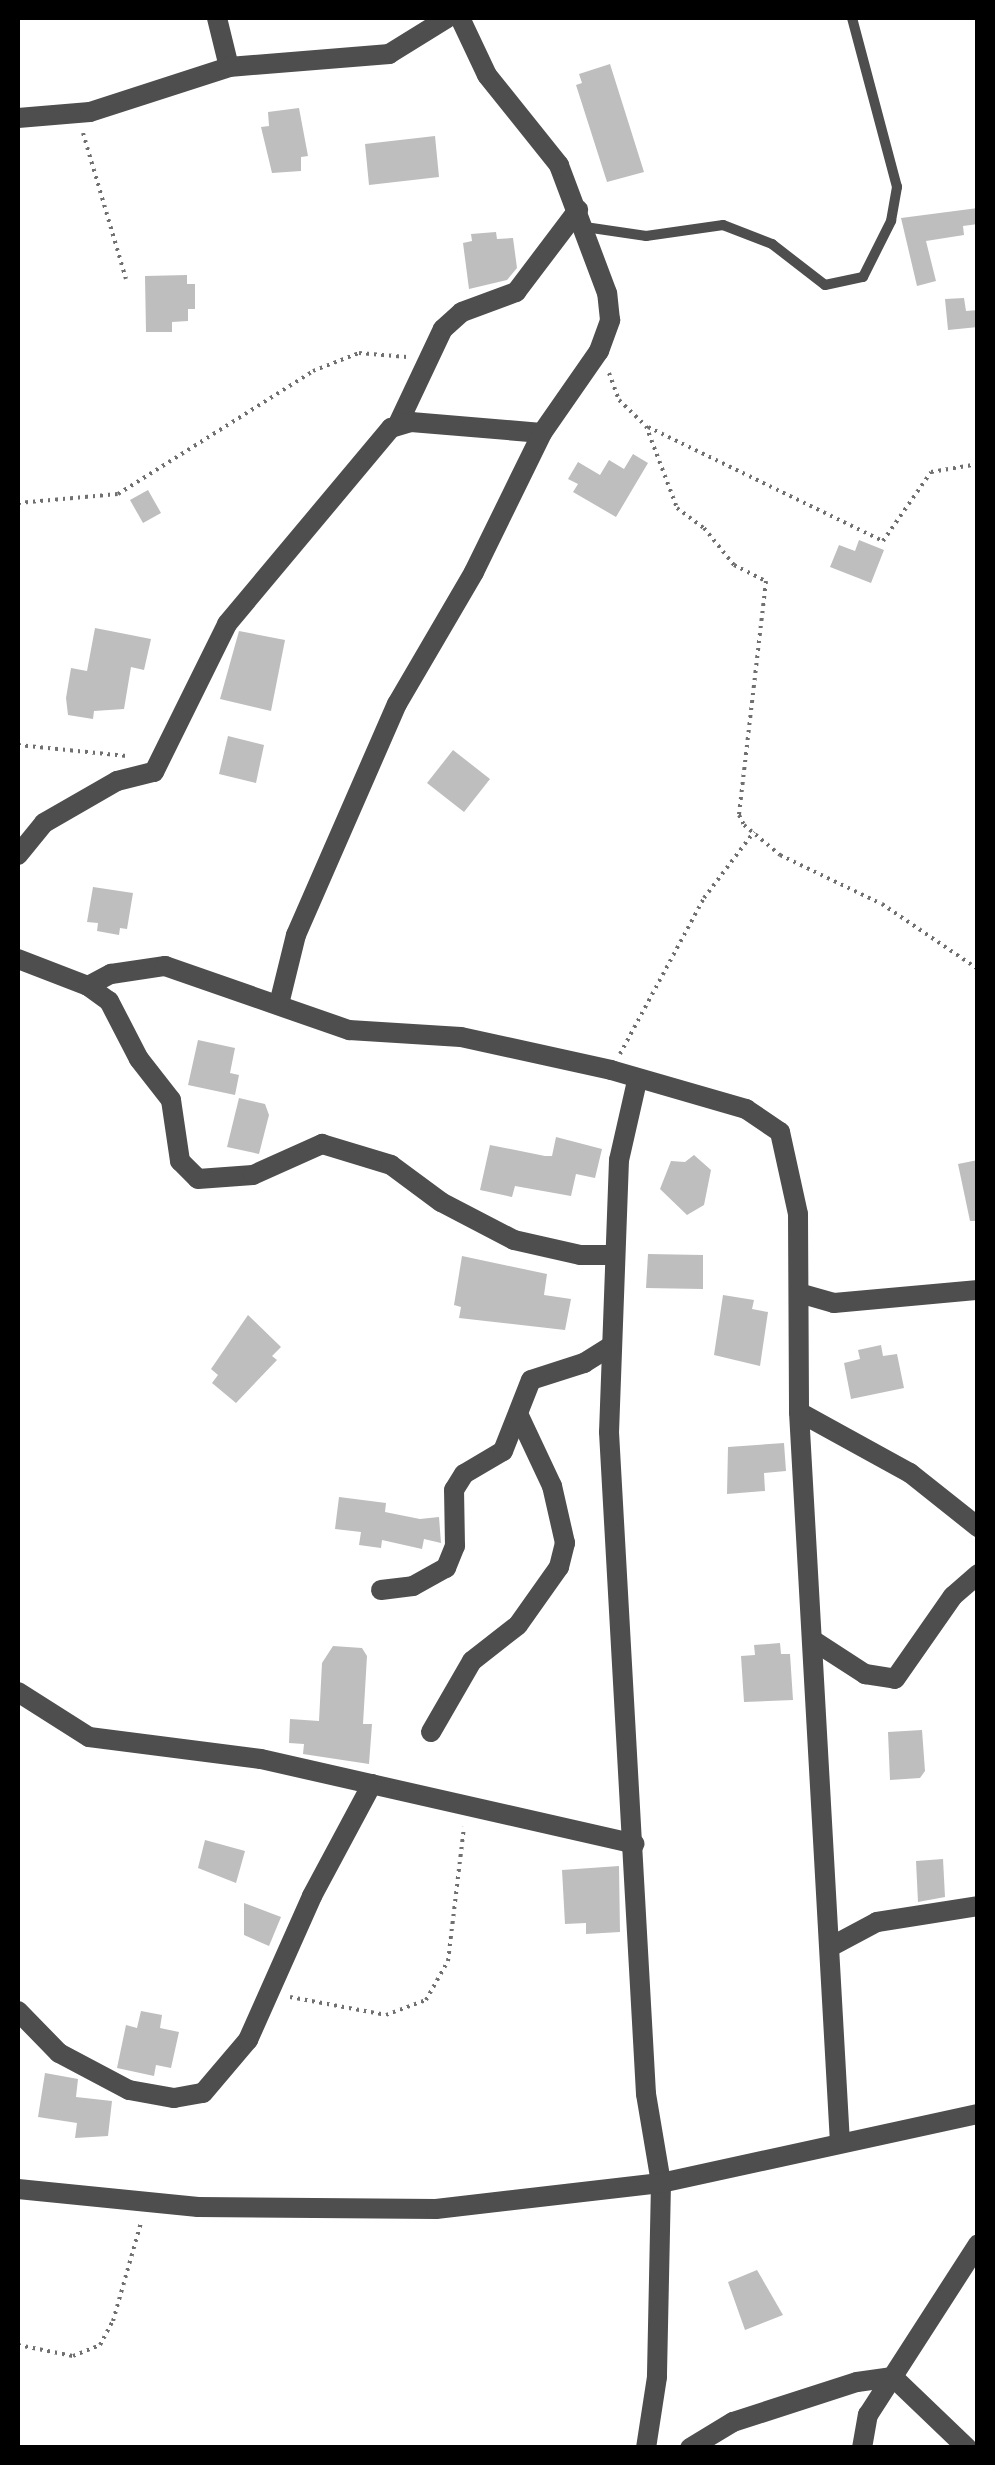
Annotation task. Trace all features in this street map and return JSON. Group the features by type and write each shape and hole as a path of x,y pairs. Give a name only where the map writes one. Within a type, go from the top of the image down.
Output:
{"street":[{"path":"217,18 229,67"},
{"path":"18,118 77,114 229,67 389,54 448,18"},
{"path":"279,1004 296,935 397,704 474,572 542,432 599,350 610,320 608,293 558,165 487,75 460,18"},
{"path":"18,855 44,823 117,782 154,772 228,624 372,444 398,424 433,345 462,312 516,292 581,218"},
{"path":"398,424 542,432"},
{"path":"18,959 88,986 110,1000 139,1059 171,1100 180,1161 198,1179 253,1176 322,1144 391,1165 441,1202 514,1240 567,1253 614,1255"},
{"path":"88,986 110,974 166,966 349,1030 461,1037 611,1070 637,1081 746,1109 780,1132 798,1214 800,1412 840,2142"},
{"path":"637,1081 619,1160 609,1432 646,2094 661,2183 657,2377 646,2448"},
{"path":"799,1293 834,1303 978,1290"},
{"path":"382,1590 413,1586 446,1568 454,1546 454,1490 464,1474 503,1451 540,1372 584,1363 611,1346"},
{"path":"800,1412 910,1472 978,1528"},
{"path":"431,1732 472,1661 518,1625 560,1567 565,1543 552,1486 519,1416"},
{"path":"814,1640 865,1674 895,1679 953,1596 978,1574"},
{"path":"18,1692 89,1737 261,1759 634,1844"},
{"path":"18,2011 80,2066 150,2097 188,2098 220,2080 272,1994 312,1896 372,1784"},
{"path":"832,1946 877,1922 978,1906"},
{"path":"18,2188 147,2204 436,2209 661,2183 978,2114"},
{"path":"862,2448 868,2415 978,2244"},
{"path":"690,2448 733,2422 857,2382 893,2377"},
{"path":"893,2377 967,2448"}],"lane":[{"path":"581,218 646,236 723,226 772,244 825,285 863,276 890,220 897,187 852,18"}],"path":[{"path":"77,114 126,279"},
{"path":"18,503 118,494 313,371 347,356 410,357 433,345"},
{"path":"599,350 619,400 646,426 883,540 931,472 978,464"},
{"path":"646,426 677,508 704,528 734,566 766,581 739,816 780,855 882,904 978,969"},
{"path":"18,745 135,756"},
{"path":"611,1070 704,898 754,832"},
{"path":"272,1994 386,2015 426,2000 448,1960 466,1807"},
{"path":"18,2345 73,2356 100,2345 113,2320 147,2204"}],"building":[{"path":"610,64 644,172 607,182 576,85 582,83 579,74"},
{"path":"299,108 308,156 301,157 301,171 272,173 261,127 269,126 268,112"},
{"path":"435,136 439,177 369,185 365,144"},
{"path":"978,208 978,224 963,226 964,235 926,241 936,281 917,286 901,218"},
{"path":"496,232 497,239 513,238 517,268 507,280 469,289 463,243 472,241 471,234"},
{"path":"187,275 187,284 195,284 195,309 188,309 188,321 172,322 172,332 146,332 145,276"},
{"path":"964,298 966,311 978,310 978,327 948,330 945,299"},
{"path":"633,454 648,463 616,517 573,492 578,484 568,479 578,462 600,475 609,460 624,469"},
{"path":"148,490 161,513 143,523 130,500"},
{"path":"859,540 884,550 871,583 830,567 839,545 855,551"},
{"path":"95,628 151,639 144,670 131,667 124,709 94,711 93,719 68,715 66,698 71,668 87,671"},
{"path":"239,631 285,640 271,711 220,699"},
{"path":"228,736 264,745 256,783 219,774"},
{"path":"453,750 490,779 464,812 427,783"},
{"path":"93,887 133,893 127,929 120,928 119,935 97,931 98,923 87,922"},
{"path":"198,1040 235,1048 230,1073 239,1075 235,1095 188,1085"},
{"path":"239,1098 265,1104 269,1115 259,1154 227,1147"},
{"path":"556,1137 602,1149 595,1178 576,1174 571,1196 515,1186 512,1197 480,1190 490,1145 552,1156"},
{"path":"694,1155 711,1170 704,1205 687,1215 660,1189 671,1161 685,1162"},
{"path":"978,1160 978,1221 970,1221 958,1164"},
{"path":"648,1254 703,1255 703,1289 646,1288"},
{"path":"462,1256 547,1274 544,1295 571,1299 565,1330 459,1318 461,1307 454,1305"},
{"path":"723,1295 754,1300 752,1309 768,1312 760,1366 714,1355"},
{"path":"248,1315 281,1347 272,1356 277,1360 236,1403 212,1383 218,1375 211,1369"},
{"path":"881,1345 883,1356 897,1354 904,1388 851,1399 844,1363 860,1359 858,1350"},
{"path":"784,1443 786,1471 764,1473 765,1491 727,1494 728,1447"},
{"path":"339,1497 386,1503 385,1512 420,1519 439,1517 441,1543 424,1539 422,1549 382,1540 381,1548 359,1545 361,1532 335,1529"},
{"path":"780,1643 781,1654 790,1654 793,1700 744,1702 741,1656 755,1655 754,1645"},
{"path":"333,1646 362,1648 367,1656 363,1724 372,1724 369,1764 303,1754 304,1744 289,1743 290,1719 319,1721 322,1663"},
{"path":"922,1730 925,1771 920,1778 890,1780 888,1732"},
{"path":"205,1840 245,1851 236,1883 198,1868"},
{"path":"943,1859 945,1897 918,1902 916,1861"},
{"path":"619,1866 620,1932 586,1934 586,1923 565,1924 562,1870"},
{"path":"244,1903 281,1917 269,1946 244,1935"},
{"path":"141,2011 162,2015 160,2028 179,2032 171,2068 156,2065 154,2076 117,2068 126,2025 137,2028"},
{"path":"45,2073 78,2079 76,2097 112,2101 108,2136 75,2138 77,2123 38,2117"},
{"path":"757,2270 783,2315 745,2330 728,2282"}]}
